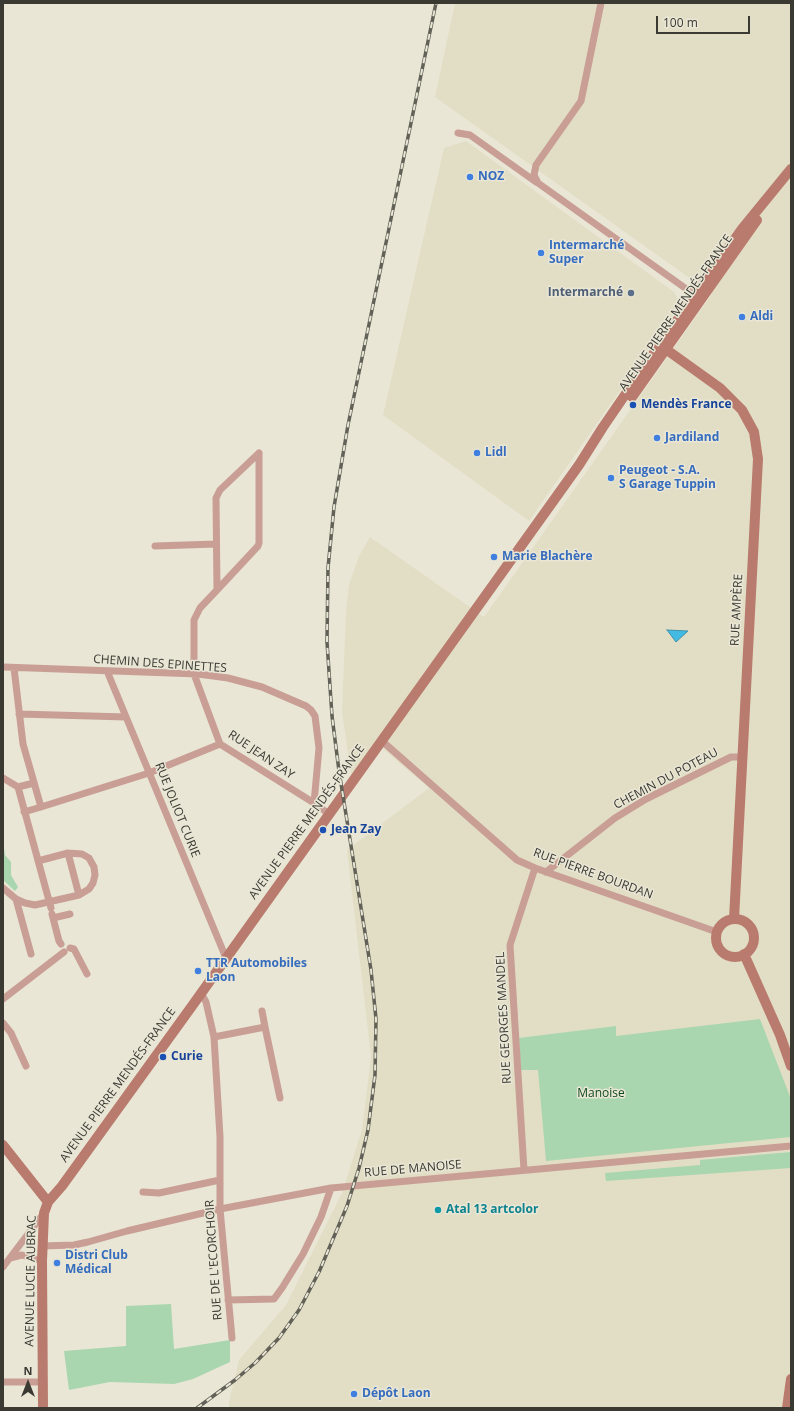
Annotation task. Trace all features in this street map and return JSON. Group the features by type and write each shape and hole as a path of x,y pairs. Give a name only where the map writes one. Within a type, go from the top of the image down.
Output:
{"main road":[{"name":"AVENUE PIERRE MENDÉS-FRANCE","path":"48,1202 62,1186 579,465 608,430 698,297 749,232 781,181 791,169"},
{"name":"RUE AMPÈRE","path":"662,349 720,388 742,410 754,432 758,459 734,919"},
{"path":"734,919 746,922 754,934 753,944 750,950 744,954 734,957 723,953 717,944 717,932 718,928 724,922 734,919"},
{"path":"744,954 780,1035 791,1066"},
{"path":"3,1145 48,1202"},
{"name":"AVENUE LUCIE AUBRAC","path":"43,1408 42,1246 44,1213 48,1202"},
{"path":"787,1408 791,1379"}],"street":[{"path":"538,183 534,174 536,165 581,101 601,3"},
{"path":"458,133 470,135 698,297"},
{"path":"194,674 194,620 200,608 217,590 258,546 259,543 259,453 217,495 215,503 217,590"},
{"path":"155,546 216,544"},
{"name":"CHEMIN DES EPINETTES","path":"3,667 194,674 228,678 262,686 306,706 312,710 315,716 319,748 314,803"},
{"path":"14,668 23,744 42,807"},
{"name":"RUE JOLIOT CURIE","path":"107,671 226,958"},
{"name":"RUE JEAN ZAY","path":"194,674 220,744 329,814"},
{"path":"19,714 126,717"},
{"name":"RUE PIERRE BOURDAN","path":"382,741 517,860 546,872 717,932"},
{"path":"24,812 149,773 220,744"},
{"name":"CHEMIN DU POTEAU","path":"546,872 615,818 646,799 731,757 743,757"},
{"path":"3,778 18,787 34,783"},
{"path":"18,787 61,944 60,949 74,949 87,974"},
{"path":"38,861 68,853 78,853 91,861 94,867 95,875 91,886 79,895 52,910"},
{"path":"68,853 79,895"},
{"name":"RUE GEORGES MANDEL","path":"524,1170 510,945 535,868"},
{"path":"3,888 16,899 31,904 40,904 52,910 70,914"},
{"path":"16,899 31,954"},
{"path":"3,999 67,950"},
{"name":"RUE DE L'ECORCHOIR","path":"201,993 206,1002 214,1037 220,1136 220,1209 232,1338"},
{"path":"262,1011 280,1098"},
{"path":"3,1023 11,1032 26,1066"},
{"path":"214,1037 265,1027"},
{"name":"RUE DE MANOISE","path":"42,1246 74,1245 220,1209 331,1188 791,1146"},
{"name":"RUE DE L'ECORCHOIR","path":"144,1192 153,1194 220,1180"},
{"path":"228,1300 274,1299 303,1254 321,1217 331,1188"},
{"path":"3,1267 44,1213"},
{"path":"10,1258 22,1255 42,1261"},
{"path":"3,1382 43,1382"}],"shaded area":[{"path":"455,3 791,3 791,1408 229,1408 229,1402 239,1360 286,1305 342,1193 362,1130 371,1057 347,850 429,788 376,743 351,775 342,712 346,612 349,584 359,556 370,537 484,617 712,294 435,97"},
{"path":"466,141 674,292 681,303 529,521 383,415 444,148"}],"green space":[{"path":"3,836 5,855 11,862 11,875 18,887 15,891 3,880"},
{"name":"Manoise","path":"760,1019 791,1099 791,1137 546,1161 538,1070 521,1070 519,1038 616,1026 616,1036"},
{"path":"791,1152 791,1168 606,1181 605,1173 700,1165 700,1160"},
{"path":"171,1304 174,1349 230,1340 230,1362 193,1379 174,1384 110,1382 69,1390 64,1351 126,1346 126,1306"}],"water":[{"path":"667,630 688,631 676,642"}],"railway":[{"path":"197,1408 255,1363 279,1338 299,1310 319,1272 347,1206 359,1168 368,1130 375,1075 376,1019 371,970 339,771 332,716 327,642 328,568 334,507 348,425 436,3"}],"place":[{"name":"NOZ","path":"470,177"},
{"name":"Intermarché Super","path":"541,253"},
{"name":"Intermarché","path":"631,293"},
{"name":"Aldi","path":"742,317"},
{"name":"Mendès France","path":"633,405"},
{"name":"Jardiland","path":"657,438"},
{"name":"Lidl","path":"477,453"},
{"name":"Peugeot - S.A. S Garage Tuppin","path":"611,478"},
{"name":"Marie Blachère","path":"494,557"},
{"name":"Jean Zay","path":"323,830"},
{"name":"TTR Automobiles Laon","path":"198,971"},
{"name":"Curie","path":"163,1057"},
{"name":"Atal 13 artcolor","path":"438,1210"},
{"name":"Distri Club Médical","path":"57,1263"},
{"name":"Dépôt Laon","path":"354,1394"}]}
